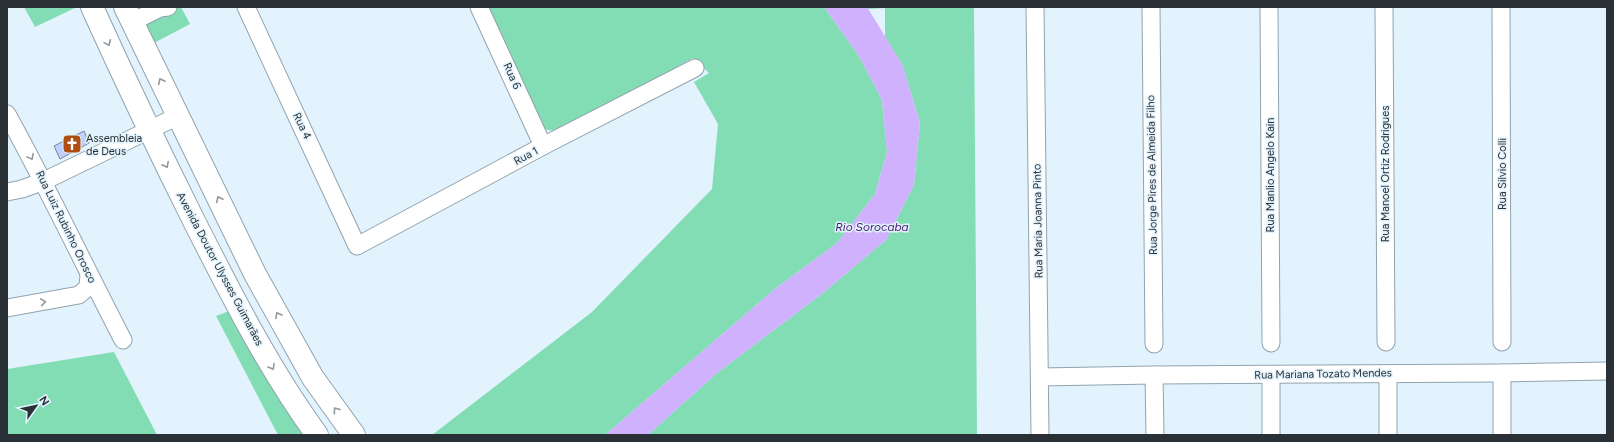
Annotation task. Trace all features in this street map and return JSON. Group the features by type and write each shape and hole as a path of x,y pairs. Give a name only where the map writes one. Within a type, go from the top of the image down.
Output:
{"main road":[{"name":"Avenida Doutor Ulysses Guimarães","path":"92,7 149,130 233,299 281,383 317,435"},
{"path":"128,14 255,274 318,385 354,435"}],"street":[{"path":"128,14 168,7"},
{"name":"Rua 4","path":"246,7 357,246"},
{"name":"Rua 6","path":"479,7 543,146"},
{"name":"Rua Maria Joanna Pinto","path":"1035,7 1040,435"},
{"name":"Rua Jorge Pires de Almeida Filho","path":"1151,7 1154,344"},
{"name":"Rua Manlio Angelo Kain","path":"1269,7 1271,343"},
{"name":"Rua Manoel Ortiz Rodrigues","path":"1384,7 1386,342"},
{"name":"Rua Silvio Colli","path":"1501,7 1502,342"},
{"name":"Rua 1","path":"357,246 543,146 695,68"},
{"name":"Rua Luiz Rubinho Orosco","path":"7,114 44,181 89,275 123,340"},
{"path":"7,192 22,189 44,181 178,116"},
{"path":"79,295 88,287 89,275"},
{"path":"7,308 79,295 92,296 102,300"},
{"name":"Rua Mariana Tozato Mendes","path":"1040,377 1154,374 1271,375 1607,371"},
{"path":"1502,373 1502,435"},
{"path":"1154,374 1155,435"},
{"path":"1388,374 1388,435"},
{"path":"1271,375 1271,435"}],"green space":[{"path":"24,7 77,7 35,27"},
{"path":"134,7 181,7 190,24 152,44"},
{"path":"489,7 824,7 859,56 882,100 887,152 875,194 837,243 776,288 605,435 432,435 592,312 712,189 718,124 694,82 709,73 693,58 571,124 553,131 544,129"},
{"path":"867,7 886,7 868,9"},
{"path":"974,7 977,435 648,435 717,373 823,293 886,240 914,185 920,123 902,64 885,37 885,8"},
{"path":"232,310 309,435 278,435 216,316"},
{"path":"114,352 157,435 7,435 7,369"}],"water":[{"name":"Rio Sorocaba","path":"824,7 867,7 902,64 920,123 914,185 886,240 823,293 717,373 648,435 605,435 776,288 837,243 875,194 887,152 882,100 859,56"}],"building":[{"name":"Assembleia de Deus","path":"84,131 89,143 60,159 54,146"}],"place":[{"name":"Assembleia de Deus","path":"72,144"}]}
